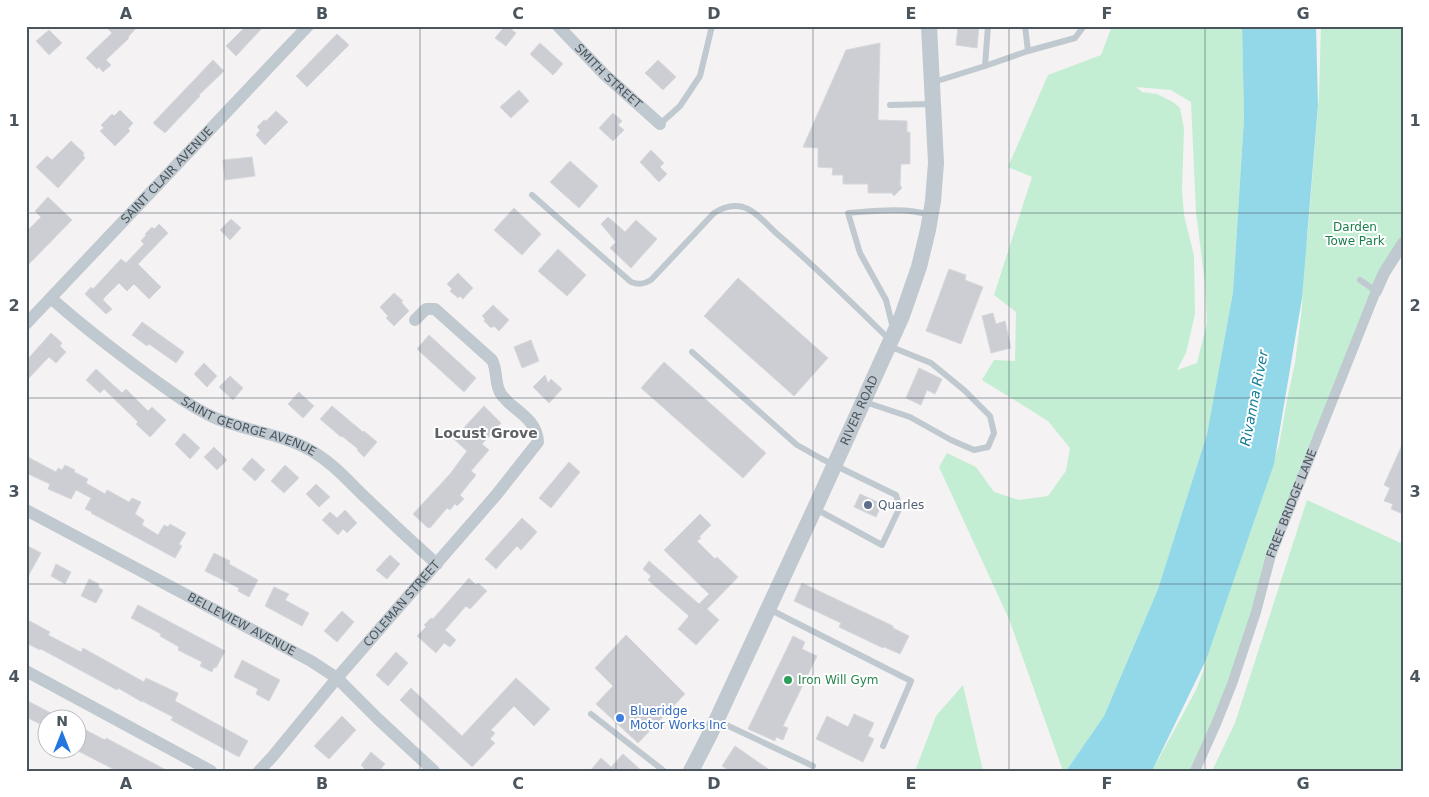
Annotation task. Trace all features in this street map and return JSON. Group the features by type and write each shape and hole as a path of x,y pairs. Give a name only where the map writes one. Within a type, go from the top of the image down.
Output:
{"street":[{"name":"SAINT CLAIR AVENUE","path":"26,324 308,26"},
{"name":"SMITH STREET","path":"558,26 604,74 660,124"},
{"name":"RIVER ROAD","path":"692,770 835,466 892,340 920,267 930,215 936,163 929,26"},
{"name":"FREE BRIDGE LANE","path":"1195,771 1232,684 1256,612 1270,555 1376,290 1384,273 1403,243"},
{"name":"SAINT GEORGE AVENUE","path":"51,298 113,350 192,407 231,424 292,442 310,450 326,461 437,564"},
{"name":"COLEMAN STREET","path":"259,771 437,564 538,442 535,426 501,395 492,360 435,309 426,309 415,320"},
{"name":"BELLEVIEW AVENUE","path":"26,510 311,661 337,678 434,771"},
{"path":"26,671 211,771"}],"lane":[{"path":"660,124 680,106 700,76 712,26"},
{"path":"985,66 988,26"},
{"path":"1025,26 1028,51"},
{"path":"932,82 1075,38 1084,26"},
{"path":"890,105 932,104"},
{"path":"532,195 631,282 638,284 645,284 651,280 714,213 722,208 733,205 751,211 892,340 931,363 964,390 990,416 994,433 988,448 974,450 951,440 910,417 864,401"},
{"path":"892,340 886,300 860,253 848,213 918,211 930,215"},
{"path":"1360,280 1376,290"},
{"path":"692,352 797,445 835,466 896,495 900,507 882,545 815,508"},
{"path":"769,609 911,681 883,746"},
{"path":"591,714 663,771"},
{"path":"717,720 813,766"}],"green space":[{"path":"1112,26 1242,26 1244,118 1233,292 1207,434 1158,589 1104,716 1066,771 1063,771 1009,619 939,467 947,453 976,467 994,492 1019,500 1048,496 1066,471 1070,448 1048,421 982,380 994,360 1015,361 1016,312 994,295 1032,177 1008,167 1048,75 1101,55","holes":["1136,87 1171,90 1191,102 1196,212 1205,284 1207,323 1197,363 1177,370 1186,353 1195,314 1194,256 1184,215 1182,190 1184,129 1180,108 1157,94 1142,92"]},
{"name":"Darden Towe Park","path":"1321,26 1403,26 1403,247 1361,332 1196,771 1152,771 1196,690 1237,560 1253,525 1279,445 1295,363 1302,307 1303,267 1308,231 1319,95"},
{"path":"1307,500 1403,544 1403,771 1212,771 1235,723"},
{"path":"963,685 983,771 915,771 936,716"}],"water":[{"name":"Rivanna River","path":"1242,26 1316,26 1318,105 1302,298 1274,464 1206,660 1152,771 1066,771 1104,716 1158,589 1207,434 1233,292 1244,118"}],"building":[{"path":"105,26 138,26 129,38 106,60 111,65 103,72 86,58 112,33"},
{"path":"246,26 264,26 236,56 226,46"},
{"path":"505,26 516,33 506,46 495,38"},
{"path":"958,26 979,26 977,48 956,45"},
{"path":"49,30 62,43 49,55 36,41"},
{"path":"337,34 349,45 307,87 296,76"},
{"path":"540,43 563,64 553,75 530,54"},
{"path":"880,43 878,120 907,121 907,132 910,132 910,164 901,164 900,185 902,188 894,196 892,193 868,193 868,184 843,184 843,175 832,175 833,168 818,167 818,148 803,147 846,50"},
{"path":"213,60 224,71 199,95 165,133 153,123"},
{"path":"658,60 676,77 663,90 645,73"},
{"path":"519,90 529,101 511,118 500,107"},
{"path":"120,110 133,123 128,129 130,131 115,146 100,131 104,128 101,125 112,114 114,116"},
{"path":"276,111 288,122 265,145 256,135 260,130 257,127"},
{"path":"613,113 622,121 618,125 624,130 613,141 599,128"},
{"path":"71,141 84,153 85,158 58,188 36,167 47,156 52,160"},
{"path":"651,150 664,163 660,167 667,174 659,182 640,162"},
{"path":"252,157 255,176 225,180 223,160"},
{"path":"570,161 598,186 579,208 550,182"},
{"path":"48,197 72,220 26,267 26,232 41,217 35,211"},
{"path":"514,208 541,234 522,255 494,230"},
{"path":"608,217 625,232 636,220 657,239 631,268 610,248 616,242 601,224"},
{"path":"231,219 241,228 230,240 220,230"},
{"path":"159,224 168,233 138,264 161,287 149,299 134,284 127,291 119,283 103,300 112,309 106,314 85,294 91,287 93,289 121,259 126,263 144,244 141,241 145,234 152,227 154,229"},
{"path":"558,249 586,275 567,296 538,271"},
{"path":"949,269 966,275 965,280 983,287 961,344 926,331"},
{"path":"458,273 473,288 463,299 460,296 458,298 450,291 452,289 447,284"},
{"path":"738,278 828,358 794,396 704,316"},
{"path":"394,293 403,301 401,302 409,311 394,326 386,318 388,316 380,307"},
{"path":"493,305 509,320 499,331 494,326 491,328 482,316"},
{"path":"993,313 996,324 1005,321 1011,348 991,353 982,316"},
{"path":"142,322 184,352 176,363 149,344 147,346 132,335"},
{"path":"51,333 62,343 60,346 66,352 56,363 49,357 26,381 26,361"},
{"path":"429,335 476,378 464,392 417,349"},
{"path":"531,340 539,361 522,368 514,347"},
{"path":"664,362 766,453 743,478 641,388"},
{"path":"204,363 217,376 207,387 194,374"},
{"path":"919,368 942,379 935,394 927,390 921,405 906,398"},
{"path":"96,369 122,393 126,389 148,411 152,407 166,420 150,437 136,424 138,422 104,389 100,393 86,380"},
{"path":"545,375 548,383 551,379 562,389 549,403 533,387"},
{"path":"230,376 243,388 233,400 219,387"},
{"path":"299,392 314,406 303,418 288,404"},
{"path":"332,406 377,442 364,457 358,449 320,419"},
{"path":"484,406 501,423 482,444 489,450 471,471 476,475 460,495 464,499 457,506 455,504 450,510 447,508 428,528 413,514 450,474 467,451 449,435 456,428 460,432"},
{"path":"184,433 200,448 190,459 175,444"},
{"path":"1403,443 1403,514 1391,509 1393,504 1384,501 1390,488 1384,485"},
{"path":"214,447 227,460 217,470 204,457"},
{"path":"26,456 56,472 58,468 62,470 65,465 88,479 86,483 105,494 107,490 129,502 132,498 141,502 135,514 144,520 142,525 158,535 164,525 168,527 170,524 186,533 179,544 182,546 175,558 85,509 91,498 76,490 71,499 48,489 50,484 26,473"},
{"path":"252,458 265,470 255,481 242,469"},
{"path":"569,462 580,472 551,508 539,498"},
{"path":"285,465 299,478 284,493 271,481"},
{"path":"316,484 330,497 319,507 306,494"},
{"name":"Quarles","path":"860,494 882,504 876,517 854,507"},
{"path":"345,510 357,523 347,533 343,529 338,535 322,520 330,512 337,518"},
{"path":"700,514 711,525 697,541 715,559 717,557 738,577 707,609 719,620 696,645 678,629 689,616 648,580 651,576 643,569 649,561 699,604 709,594 664,550"},
{"path":"522,518 537,532 521,550 517,546 496,569 485,559"},
{"path":"26,545 41,553 26,580"},
{"path":"214,553 230,561 229,564 258,580 249,597 238,591 239,588 205,571"},
{"path":"390,555 400,564 387,579 376,570"},
{"path":"56,564 71,572 65,584 51,576"},
{"path":"469,578 476,585 478,583 487,591 470,609 466,606 445,630 456,640 450,647 444,643 436,653 417,636 426,627 424,625 431,618 433,619"},
{"path":"89,579 99,584 98,587 103,590 96,603 81,596"},
{"path":"802,583 893,626 893,628 909,636 900,654 839,627 841,623 794,601"},
{"path":"274,587 289,594 285,600 309,613 302,626 265,606"},
{"path":"138,605 225,651 216,668 214,667 212,672 200,666 202,662 178,650 179,647 160,636 161,634 131,618"},
{"path":"342,611 354,622 337,642 324,631"},
{"path":"26,619 50,632 48,635 81,652 83,648 144,682 146,678 178,693 175,701 248,741 239,757 171,720 173,717 26,643"},
{"path":"626,635 685,694 638,743 596,704 613,686 595,668"},
{"name":"Iron Will Gym","path":"793,636 805,642 802,649 817,656 783,726 788,728 783,740 776,737 775,741 748,729"},
{"path":"396,652 408,663 388,686 376,675"},
{"path":"242,660 280,680 269,701 256,694 258,689 234,677"},
{"path":"516,678 550,709 534,726 514,706 491,730 495,733 490,739 495,743 472,767 400,700 411,688 462,736"},
{"path":"26,700 45,710 38,710 38,723 26,717"},
{"path":"854,714 874,723 868,736 874,739 863,762 816,739 827,716 848,727"},
{"path":"342,716 356,730 329,759 314,746"},
{"path":"88,731 105,740 106,738 168,771 117,771 88,756"},
{"path":"735,746 771,771 730,771 722,766"},
{"path":"371,752 385,764 379,771 367,771 361,765"},
{"path":"623,754 642,771 590,771 601,758 611,767"}],"place":[{"name":"Quarles","path":"868,505"},
{"name":"Iron Will Gym","path":"788,680"},
{"name":"Blueridge Motor Works Inc","path":"620,718"}],"district":[{"name":"Locust Grove","path":"486,433"}]}
